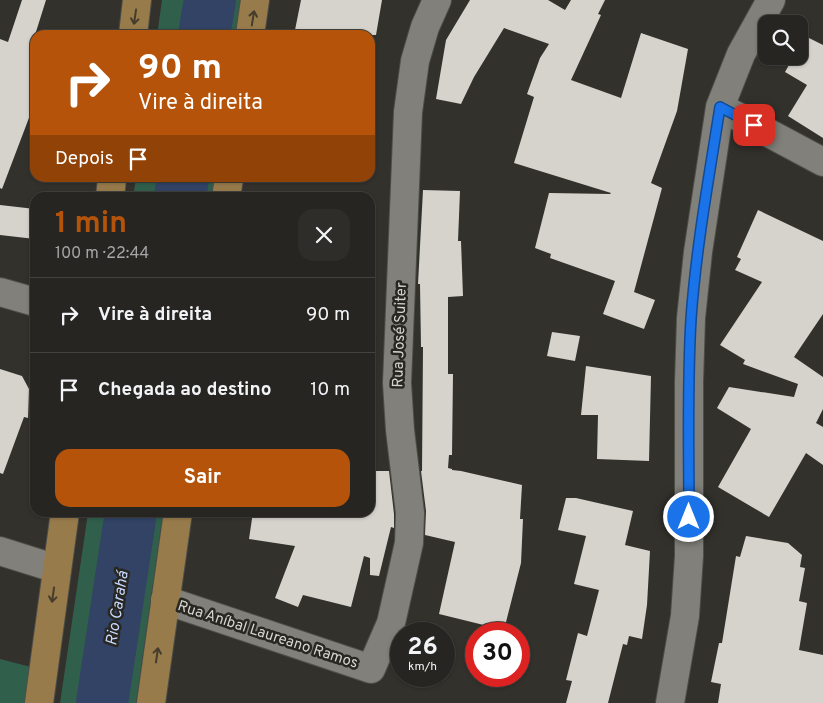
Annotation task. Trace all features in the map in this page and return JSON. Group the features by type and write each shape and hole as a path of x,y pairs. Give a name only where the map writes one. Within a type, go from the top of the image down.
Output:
{"main road":[{"path":"133,30 138,0"},
{"path":"251,30 255,0"},
{"path":"38,703 64,517"},
{"path":"151,703 177,517"}],"street":[{"name":"Rua José Suiter","path":"371,668 391,623 409,543 410,513 400,430 397,382 408,112 415,61 425,27 438,0"},
{"path":"670,703 685,616 689,556 689,382 691,318 698,252 720,107 741,54 771,0"},
{"path":"720,107 823,162"},
{"path":"0,292 30,301"},
{"path":"0,551 57,569"},
{"name":"Rua Aníbal Laureano Ramos","path":"165,600 371,668"}],"green space":[{"path":"162,0 243,0 239,30 158,30"},
{"path":"135,182 214,182 213,192 134,192"},
{"path":"87,517 162,517 136,703 60,703"},
{"path":"0,659 43,670 39,703 0,703"}],"building":[{"path":"22,0 46,0 37,30 30,30 30,115 2,189 0,188 0,39 8,42"},
{"path":"301,0 382,0 376,35 375,30 295,30"},
{"path":"470,0 548,0 565,10 571,0 605,0 598,14 601,15 571,80 621,98 641,33 688,49 677,111 651,183 662,188 634,292 655,300 644,329 603,314 615,281 550,258 551,254 535,248 549,193 611,193 514,163 534,97 527,94 540,58 549,44 504,28 474,77 461,104 436,99 446,40"},
{"path":"808,38 823,45 823,138 788,116 807,85 785,72 789,65 808,65"},
{"path":"423,190 460,191 458,241 461,241 463,296 448,297 448,374 453,374 452,455 449,455 448,468 522,485 520,519 523,519 521,563 506,622 472,622 439,614 455,542 425,535 426,511 421,471 423,347 421,347 420,284 418,284"},
{"path":"0,205 30,208 30,238 0,235"},
{"path":"758,210 823,241 823,314 794,357 823,377 823,409 816,423 823,427 823,465 806,453 769,517 718,487 751,429 717,408 729,387 794,397 798,384 743,364 745,360 720,345 762,282 735,270 741,259 737,257"},
{"path":"552,332 580,336 575,361 547,356"},
{"path":"586,366 651,376 649,461 597,459 598,415 581,415"},
{"path":"0,369 22,376 29,389 28,418 24,417 3,474 0,473"},
{"path":"375,471 389,471 394,528 391,527 379,576 370,575 370,558 364,556 351,607 303,595 298,607 275,598 295,546 249,539 252,517 375,517"},
{"path":"566,498 576,498 633,511 625,545 650,551 647,605 642,639 629,636 627,645 623,644 608,703 566,703 572,681 566,680 578,633 587,636 599,590 574,584 586,536 558,530"},
{"path":"746,536 788,543 802,555 800,567 805,568 799,601 807,603 799,650 823,655 823,703 718,703 721,684 711,682 719,643 722,643 736,556 740,557"}],"waterway":[{"name":"Rio Carahá","path":"205,30 210,0"},
{"name":"Rio Carahá","path":"181,192 182,182"},
{"name":"Rio Carahá","path":"102,703 130,517"}],"route":[{"path":"689,517 691,318 698,252 720,107 754,125"}]}
